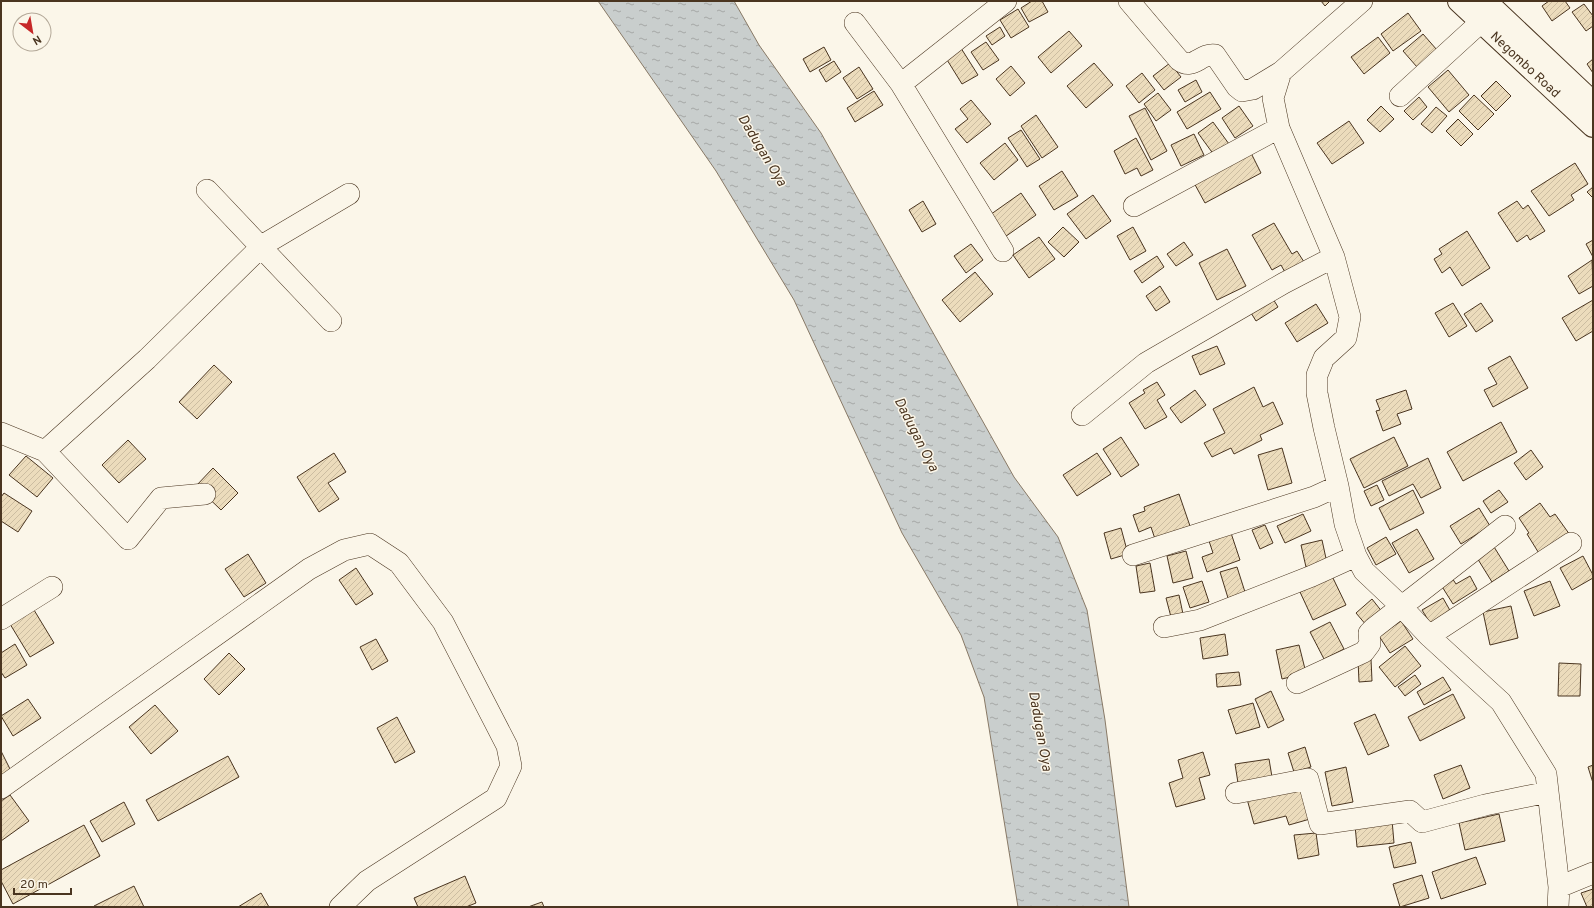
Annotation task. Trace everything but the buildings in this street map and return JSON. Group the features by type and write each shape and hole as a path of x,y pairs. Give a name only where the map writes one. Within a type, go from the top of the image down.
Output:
{"highway":[{"name":"Negombo Road","path":"1459,1 1483,11 1593,103"},
{"name":"Negombo Road","path":"1483,11 1593,126"}],"street":[{"path":"901,84 1006,1"},
{"path":"1129,1 1184,64 1189,65 1211,55 1215,55 1236,87 1242,91 1253,89 1281,72 1362,1"},
{"path":"1400,96 1483,11"},
{"path":"855,23 901,84 1003,251"},
{"path":"1281,72 1273,98 1279,128 1334,257 1350,317 1346,338 1324,358 1317,375 1317,393 1346,524 1356,556 1364,571 1401,606 1429,636 1501,702 1546,774 1558,897"},
{"path":"1134,206 1279,128"},
{"path":"207,190 331,321"},
{"path":"45,451 147,359 261,248 349,194"},
{"path":"1082,415 1146,363 1284,283 1334,257"},
{"path":"1,433 45,451 128,539 161,498 205,494"},
{"path":"1133,555 1314,497 1338,486"},
{"path":"1297,683 1364,652 1370,644 1369,633 1374,628 1505,526"},
{"path":"1429,636 1571,542"},
{"path":"1,788 309,569 344,550 370,544 399,563 443,622 507,746 510,766 496,798 367,881 340,907"},
{"path":"1164,627 1200,620 1312,576 1356,556"},
{"path":"1,619 52,587"},
{"path":"1236,793 1308,779 1320,824 1410,811 1422,822 1485,805 1548,792"},
{"path":"1558,897 1593,872"}],"water":[{"name":"Dadugan Oya","path":"598,1 734,1 759,45 821,133 1014,477 1058,537 1087,610 1105,720 1129,907 1018,907 984,697 961,635 902,533 794,300 716,171"}]}
